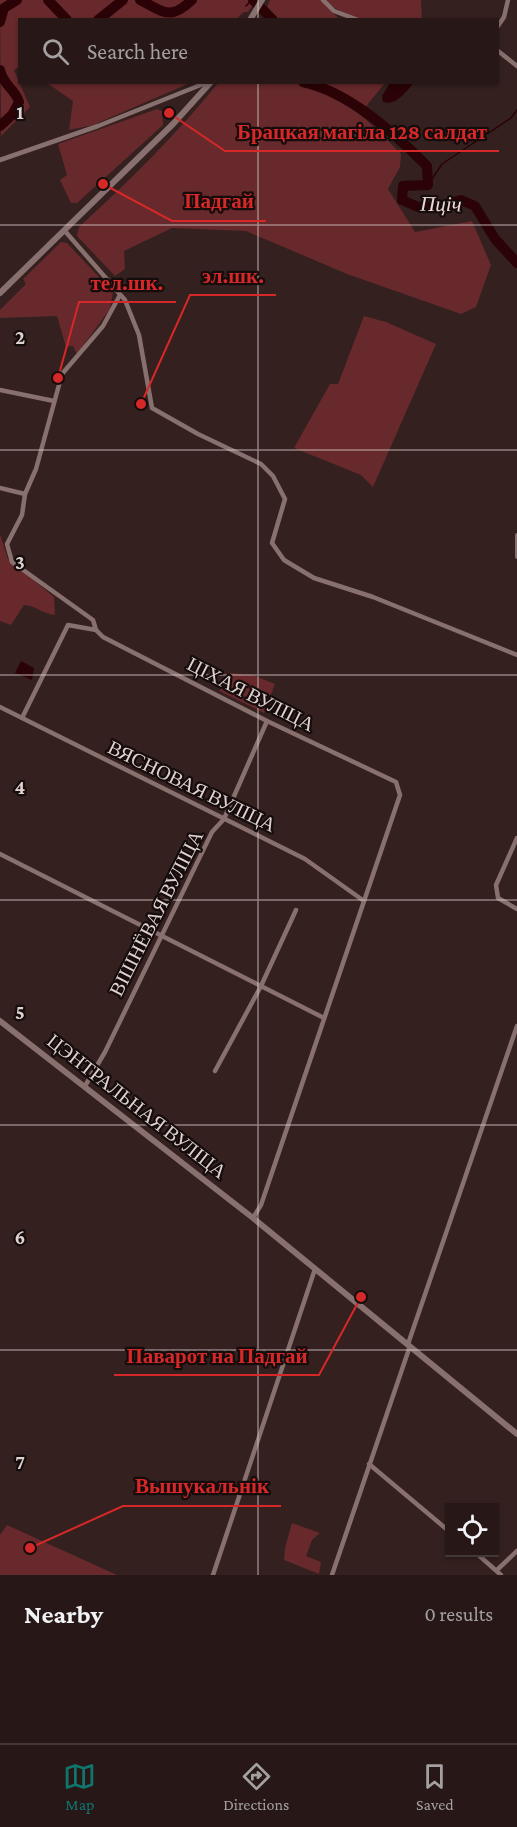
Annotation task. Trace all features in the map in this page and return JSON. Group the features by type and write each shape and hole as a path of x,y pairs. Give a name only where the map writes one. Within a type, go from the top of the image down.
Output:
{"street":[{"path":"251,18 262,0"},
{"path":"323,0 331,9 353,18"},
{"path":"499,24 504,17 508,0"},
{"path":"499,52 517,66"},
{"path":"0,160 98,126 204,84"},
{"path":"0,293 173,124 207,84"},
{"path":"64,230 125,300 139,335 152,408 198,434 261,464 278,483 285,499 272,543 281,557 314,578 373,597 517,655"},
{"path":"22,718 68,625 96,630 93,620 12,562 7,544 22,515 25,494 36,469 62,374 102,326 120,295"},
{"path":"0,390 54,401"},
{"path":"0,488 25,494"},
{"path":"517,535 517,557"},
{"name":"ЦІХАЯ ВУЛІЦА","path":"96,630 103,637 267,721 396,782 400,795 364,901"},
{"name":"ВЯСНОВАЯ ВУЛІЦА","path":"0,707 305,859 364,901"},
{"name":"ВІШНЁВАЯ ВУЛІЦА","path":"85,1086 105,1052 212,832 224,819 267,721"},
{"path":"517,838 496,885 498,898 517,909"},
{"path":"0,855 324,1018"},
{"path":"253,1218 261,1205 364,901"},
{"path":"215,1071 261,986 296,910"},
{"name":"ЦЭНТРАЛЬНАЯ ВУЛІЦА","path":"0,1021 253,1218 517,1434"},
{"path":"332,1575 517,1026"},
{"path":"213,1575 315,1269"},
{"path":"369,1464 445,1528"},
{"path":"481,1557 499,1573 517,1551"}],"shaded area":[{"path":"0,0 256,0 248,12 244,12 237,18 18,18 18,68 14,70 18,84 20,84 30,107 1,136"},
{"path":"270,0 321,0 338,18 276,18 267,7"},
{"path":"326,0 421,0 422,18 358,18 336,9"},
{"path":"48,84 188,84 93,125 69,130 73,101"},
{"path":"217,84 299,84 317,88 339,99 362,116 401,154 400,167 388,189 415,232 472,221 491,265 476,307 461,314 347,274 246,231 172,228 124,251 125,269 115,276 77,236 79,227 186,121"},
{"path":"320,84 384,84 363,110"},
{"path":"389,84 413,84 392,102 383,102 382,96"},
{"path":"157,109 162,111 163,125 77,203 71,203 60,180 67,175 58,144"},
{"path":"61,242 67,243 113,292 110,309 77,354 73,346 66,347 57,316 0,318 0,310 26,284 23,279"},
{"path":"364,316 386,322 436,344 373,487 361,475 294,448 330,384 338,384"},
{"path":"0,534 8,559 54,597 55,615 24,605 11,625 0,621"},
{"path":"21,661 34,668 32,680 15,673"},
{"path":"230,673 253,675 275,684 264,713 219,691"},
{"path":"292,1523 320,1533 312,1540 306,1556 321,1562 319,1574 284,1560"},
{"path":"7,1525 117,1575 0,1575 0,1535"}],"waterway":[{"name":"Пціч","path":"0,22 4,8 17,0"},
{"name":"Пціч","path":"48,0 65,18"},
{"name":"Пціч","path":"100,18 123,0"},
{"name":"Пціч","path":"140,0 167,12 178,11 192,0"},
{"path":"246,6 252,0"},
{"name":"Пціч","path":"253,0 271,18"},
{"name":"Пціч","path":"0,70 19,102 12,115 0,126"},
{"name":"Пціч","path":"310,84 337,95 370,115 427,166 428,185 403,186 402,200 418,207 439,206 461,200 475,206 495,239 517,263"},
{"path":"428,185 442,164 511,118 517,110"}],"place":[{"name":"Брацкая магіла 128 салдат","path":"169,113"},
{"name":"Падгай","path":"103,184"},
{"name":"тел.шк.","path":"58,378"},
{"name":"эл.шк.","path":"141,404"},
{"name":"Паварот на Падгай","path":"361,1297"},
{"name":"Вышукальнік","path":"30,1548"}]}
